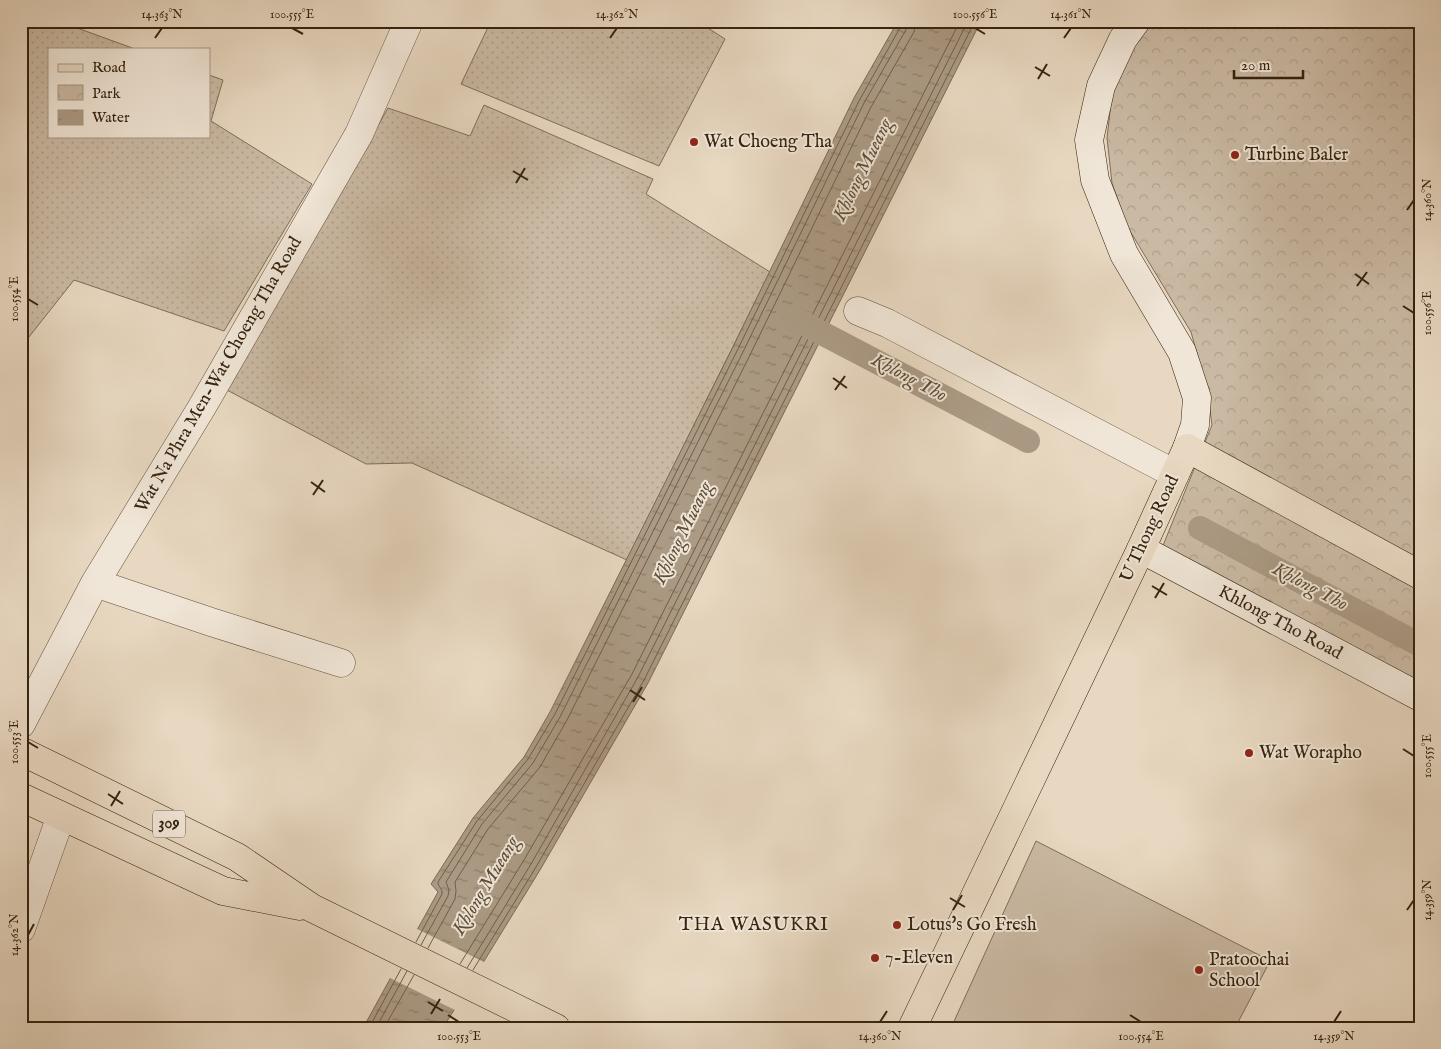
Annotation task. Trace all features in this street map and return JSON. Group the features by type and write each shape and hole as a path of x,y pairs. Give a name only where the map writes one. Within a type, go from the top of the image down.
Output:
{"main road":[{"name":"U Thong Road","path":"912,1028 1141,549 1187,448"},
{"path":"1187,448 1420,575"},
{"name":"309","path":"21,751 237,857 312,908 556,1028"},
{"name":"309","path":"21,797 223,891 312,908"}],"street":[{"name":"Wat Na Phra Men-Wat Choeng Tha Road","path":"21,724 95,583 202,407 359,134 409,21"},
{"name":"U Thong Road","path":"1136,21 1123,39 1100,86 1089,140 1095,180 1124,254 1182,352 1197,398 1195,425 1187,448"},
{"path":"858,311 887,323 1175,474"},
{"name":"Khlong Tho Road","path":"1141,549 1420,697"},
{"path":"95,583 341,663"},
{"path":"21,929 61,816"}],"green space":[{"path":"21,21 58,21 132,48 48,48 48,138 210,138 210,75 223,80 211,121 312,184 224,331 74,280 21,347"},
{"path":"491,21 697,21 725,39 659,166 461,84"},
{"path":"1151,21 1420,21 1420,685 1162,548 1212,425 1207,389 1191,332 1127,226 1112,183 1107,138 1112,94 1134,44"},
{"path":"484,105 653,179 646,194 770,272 627,560 412,463 366,464 227,390 388,108 470,136"},
{"path":"1036,841 1261,956 1267,967 1235,1028 951,1028"}],"water":[{"name":"Khlong Mueang","path":"898,21 981,21 648,683 540,870 443,1028 363,1028 438,892 431,884 473,818 524,757 550,712 731,351 854,98"}],"pier":[{"path":"415,928 486,963 457,1011 388,977"}],"waterway":[{"name":"Khlong Tho","path":"795,319 1028,441"},
{"name":"Khlong Tho","path":"1200,528 1420,645"}],"place":[{"name":"Wat Choeng Tha","path":"694,142"},
{"name":"Turbine Baler","path":"1235,155"},
{"name":"Wat Worapho","path":"1249,753"},
{"name":"Lotus's Go Fresh","path":"897,925"},
{"name":"7-Eleven","path":"875,958"},
{"name":"Pratoochai School","path":"1199,970"}],"district":[{"name":"THA WASUKRI","path":"754,925"}]}
